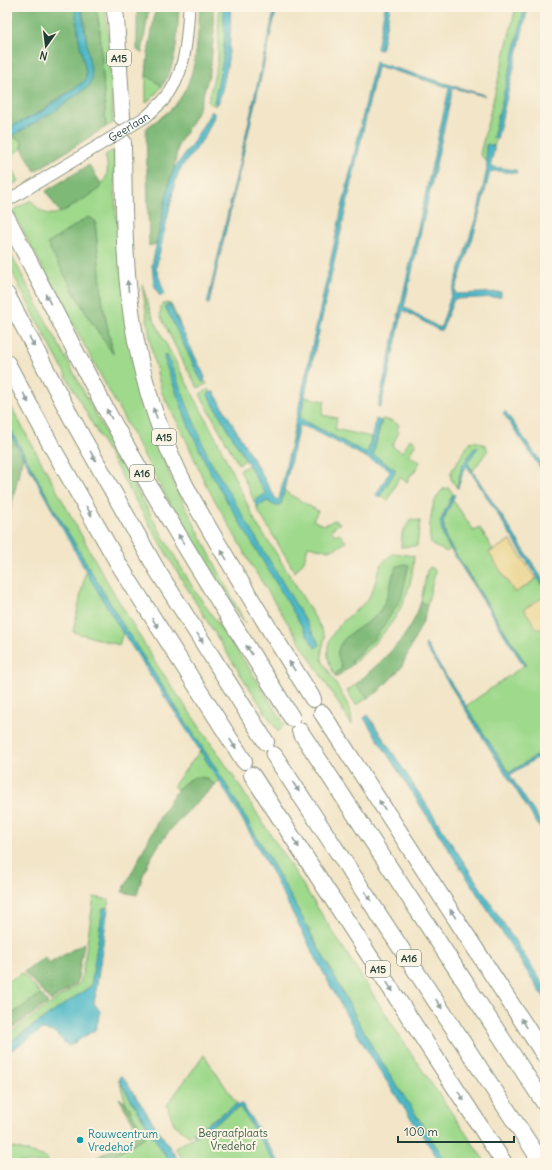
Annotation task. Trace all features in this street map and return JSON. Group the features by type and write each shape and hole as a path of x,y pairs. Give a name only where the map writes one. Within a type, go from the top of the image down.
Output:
{"highway":[{"name":"A15","path":"116,11 122,117"},
{"name":"A15","path":"123,142 124,237 128,296 136,341 152,406 175,464 201,516 251,601 313,699"},
{"name":"A16","path":"7,218 72,345 152,490 228,617 296,724 545,1104"},
{"name":"A16","path":"7,295 71,417 157,570 270,748 542,1163"},
{"name":"A15","path":"7,364 118,563 248,768 504,1163"},
{"path":"322,713 545,1056"}],"street":[{"name":"Geerlaan","path":"7,201 147,116 163,101 174,87 182,67 189,7"}],"green space":[{"path":"7,7 75,7 79,39 86,72 86,80 30,118 8,128 7,126"},
{"path":"81,7 96,7 100,30 106,127 35,171 22,148 22,141 11,136 56,110 90,85 85,24"},
{"path":"96,7 105,7 111,64 113,123 106,127 100,30"},
{"path":"137,7 149,7 142,53 137,50"},
{"path":"156,7 179,7 174,58 162,86 146,75"},
{"path":"200,7 213,7 214,32 210,72 199,108 178,145 174,169 170,180 156,244 149,246 146,128 169,111 179,101 186,89 191,76 197,48"},
{"path":"219,7 223,7 225,35 223,59 214,102 216,104 215,106 208,102 218,60"},
{"path":"516,7 526,7 493,138 497,139 494,146 486,146 487,162 480,154"},
{"path":"146,75 162,86 146,103"},
{"path":"11,136 22,141 22,148 14,154 11,165 19,181 7,188 7,139"},
{"path":"114,150 116,215 149,416 170,476 245,623 175,513 12,211 31,200 43,212 49,214 55,214 67,209 99,188 103,183 106,178 107,171 105,155","holes":["95,221 103,305 113,353 90,320 72,289"]},
{"path":"89,165 102,185 97,191 60,213 46,191"},
{"path":"88,217 95,221 103,305 113,354 90,320 47,244"},
{"path":"7,247 113,447 193,588 249,668 285,725 278,732 205,618 102,442 7,262"},
{"path":"142,284 150,311 218,442 256,523 320,626 325,637 322,650 322,660 347,703 351,714 352,725 250,563 205,483 184,435 162,393 152,352"},
{"path":"166,303 171,304 180,324 170,305 165,306 200,378 207,384 198,388 183,362 160,315 161,306"},
{"path":"209,389 211,392 208,395 246,460 238,464 200,394"},
{"path":"305,397 325,401 322,415 337,418 335,429 371,437 368,452 366,453 302,420 300,418"},
{"path":"7,399 101,571 155,662 226,765 408,1049 486,1163 447,1163 374,1050 279,875 224,781 124,627 53,507 7,423"},
{"path":"382,419 392,421 399,425 397,430 399,432 392,446 402,452 410,439 416,443 409,455 420,462 407,482 399,477 388,501 380,496 396,470 373,456"},
{"path":"7,432 11,434 23,456 9,516 7,515"},
{"path":"475,441 485,445 488,450 473,471 467,462 478,447 462,466 457,488 451,479 451,472 470,442"},
{"path":"249,465 265,493 254,501 240,470"},
{"path":"449,488 453,494 441,521 442,533 450,549 447,552 432,545 430,525 435,501 443,489"},
{"path":"284,491 318,511 313,520 324,524 334,520 340,523 331,530 335,535 339,533 346,542 332,550 324,550 308,546 304,561 295,572 257,509 257,507 267,501 281,504"},
{"path":"453,500 474,531 480,528 493,550 489,552 515,593 538,578 545,589 545,596 524,609 538,629 545,625 545,750 509,773 466,706 526,664 446,539 443,521"},
{"path":"411,519 420,521 417,546 401,547 402,533"},
{"path":"394,553 414,556 412,574 403,604 387,629 353,664 351,661 360,653 400,599 409,565 393,573 388,594 378,613 346,637 341,643 338,649 338,656 342,668 336,673 336,678 331,668 328,652 331,637 342,623 367,600 380,568 387,558"},
{"path":"405,564 409,565 401,599 374,639 351,660 353,664 337,677 336,673 342,668 338,656 338,649 342,642 379,612 383,607 397,566"},
{"path":"430,567 434,569 435,573 427,605 421,601 427,571"},
{"path":"86,569 123,632 119,645 73,632"},
{"path":"421,601 427,605 424,619 401,668 378,692 368,698 355,685 394,648 403,637 417,614"},
{"path":"355,685 368,698 356,705 347,691"},
{"path":"200,751 219,780 215,785 205,779 195,778 186,782 177,790 174,785"},
{"path":"195,777 206,778 215,785 189,810 157,847 142,877 137,895 122,892 161,815 172,797 181,786"},
{"path":"94,897 109,900 108,908 103,908 91,986 7,1044 7,1035 81,982"},
{"path":"84,943 77,983 51,1001 24,972 45,957 50,963"},
{"path":"22,973 41,994 7,1017 7,982"},
{"path":"41,994 48,1003 7,1032 7,1017"},
{"path":"204,1055 237,1104 189,1135 174,1124 167,1105"},
{"path":"119,1080 170,1163 118,1163 114,1155 145,1136 126,1103"},
{"path":"119,1098 126,1103 145,1137 100,1163 78,1163 83,1161 91,1161 139,1133"},
{"name":"Begraafplaats Vredehof","path":"240,1107 275,1163 185,1163 175,1148"},
{"path":"7,1146 46,1157 50,1163 7,1163"}],"sand":[{"path":"510,540 536,579 515,593 489,553"},
{"path":"545,596 545,625 538,630 524,609"}],"water":[{"path":"75,7 81,7 92,77 90,85 56,110 7,139 7,126 8,128 41,112 86,80"},
{"path":"223,7 230,7 230,44 227,68 218,104 214,102 223,59 225,35"},
{"path":"275,7 277,7 209,304 207,304"},
{"path":"385,7 390,7 381,50 377,49"},
{"path":"525,7 528,8 497,139 493,138"},
{"path":"375,62 484,95 453,88 404,307 438,327 441,327 478,211 487,169 487,144 494,146 491,165 493,167 516,170 517,173 490,172 474,234 455,291 456,294 501,292 501,297 454,299 442,330 438,330 403,310 381,407 378,407 449,89 448,87 378,66 300,418 366,453 368,452 376,419 381,421 373,455 396,470 379,497 376,495 390,471 389,469 311,429 299,425 281,504 279,506 275,506 267,501 257,507 254,501 265,493 208,395 209,393 214,392 276,499 278,500"},
{"path":"211,112 215,114 211,124 198,146 182,167 176,179 156,268 164,292 161,296 159,295 154,284 152,265 170,180 174,169 194,141"},
{"path":"170,305 205,377 204,382 202,382 165,306"},
{"path":"167,355 209,459 320,645 315,648 212,476 190,429 166,365 164,356"},
{"path":"505,411 545,468 544,472 503,413"},
{"path":"7,423 53,507 124,627 224,781 279,875 374,1050 447,1163 441,1163 399,1101 359,1037 328,982 270,869 239,814 108,608 78,557 7,428"},
{"path":"475,447 478,447 468,464 545,583 545,589 467,466 464,469 457,488 462,466"},
{"path":"453,494 455,495 443,521 446,539 526,665 524,666 444,539 440,522"},
{"path":"426,644 509,773 545,750 545,753 510,775 545,829 545,836 425,646"},
{"path":"368,715 545,987 545,999 364,718"},
{"path":"103,908 108,908 94,1003 100,1011 100,1016 95,1030 69,1046 54,1032 42,1030 7,1053 7,1044 91,986"},
{"path":"120,1076 123,1077 180,1163 170,1163 119,1080"},
{"path":"237,1104 242,1104 280,1163 275,1163 240,1107 195,1136 193,1133"}],"place":[{"name":"Rouwcentrum Vredehof","path":"80,1140"}]}
